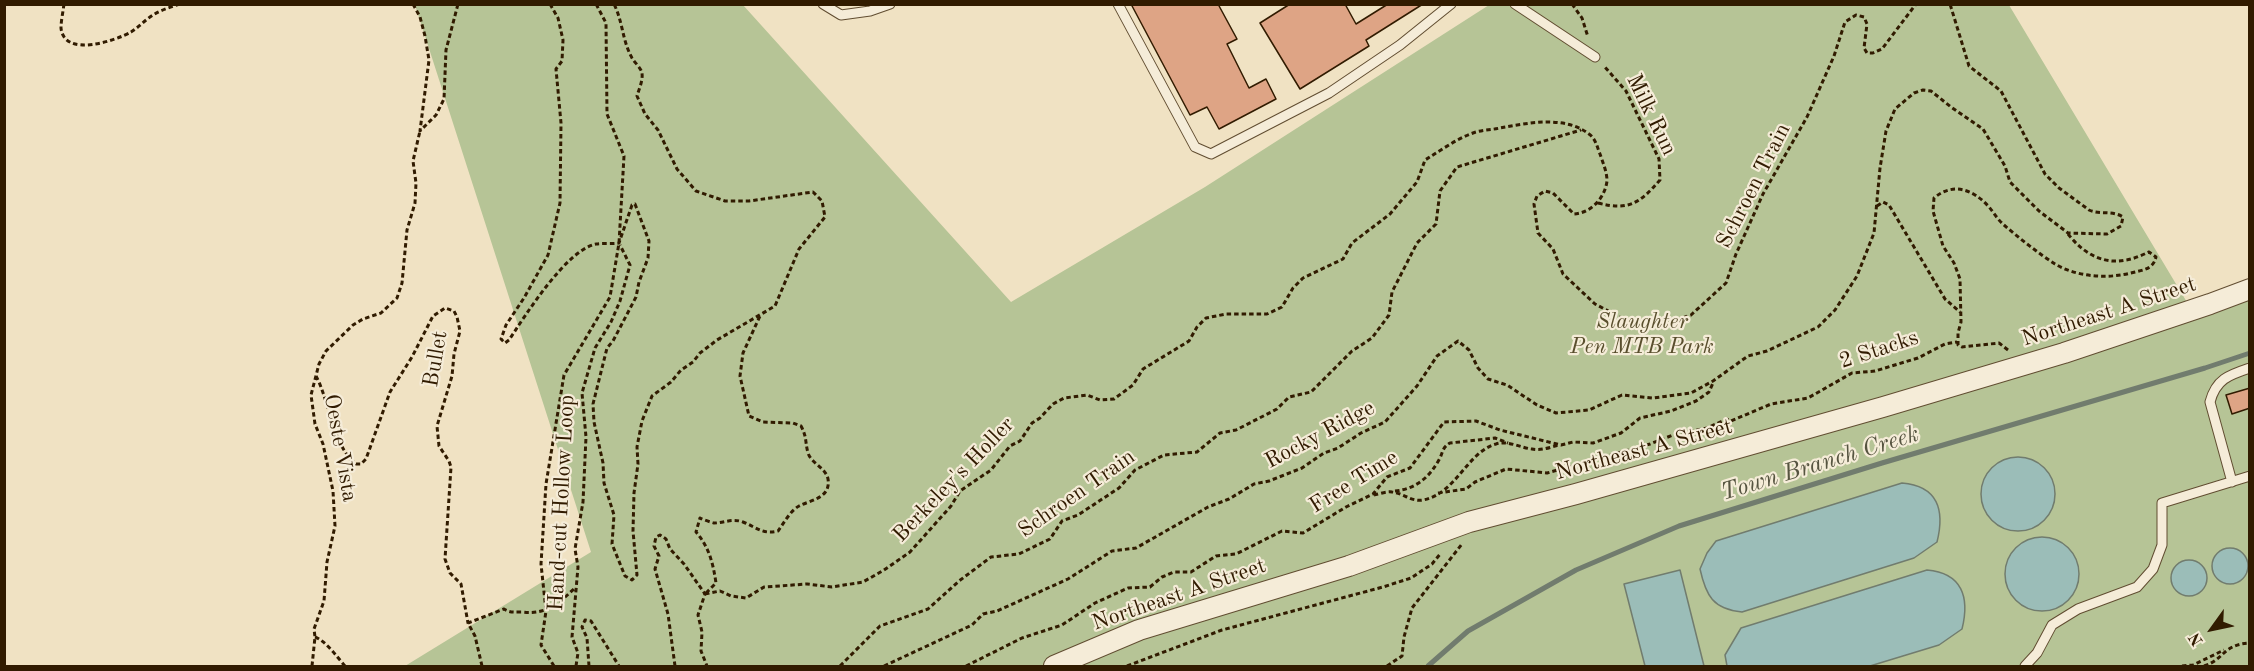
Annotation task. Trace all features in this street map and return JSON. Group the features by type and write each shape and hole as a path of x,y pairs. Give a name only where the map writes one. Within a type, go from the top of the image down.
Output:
{"street":[{"name":"Northeast A Street","path":"1054,666 1139,630 1349,566 1469,522 1690,462 2064,353 2250,289"}],"lane":[{"path":"823,4 841,15 890,4"},
{"path":"1118,4 1195,147 1211,154 1329,93 1400,45 1451,4"},
{"path":"1515,4 1595,57"},
{"path":"2232,482 2210,402 2219,381 2228,375 2250,368"},
{"path":"2025,666 2037,653 2052,626 2078,609 2136,586 2153,568 2162,545 2162,503 2250,476"}],"path":[{"path":"63,4 61,28 63,33 70,43 81,46 123,35 154,14 180,4"},
{"name":"Oeste Vista","path":"312,666 314,629 324,601 327,562 335,526 333,491 323,444 315,424 311,395 326,351 340,336 363,319 381,314 397,298 402,283 407,230 415,203 413,161 420,131 429,60 420,17 413,4"},
{"path":"420,131 436,115 444,99 447,50 458,4"},
{"path":"550,4 558,18 563,40 562,61 556,69 561,123 560,203 548,255 524,298 506,324 501,339 505,342 509,340 542,290 580,251 595,244 619,243"},
{"path":"554,666 541,645 546,611 541,564 545,496 564,375 610,297 619,243 624,156 607,114 606,23 596,4"},
{"path":"614,4 621,19 624,43 633,61 642,71 642,82 637,96 645,114 658,130 677,169 696,191 725,201 748,201 813,192 822,201 825,217 799,249 775,306 709,346 681,370 671,382 652,396 642,421 637,447 638,464 634,493 633,531 637,575 632,580 625,576 612,544 614,515 604,483 593,404 607,348 636,297 648,258 649,242 635,204 632,205 619,243"},
{"name":"Milk Run","path":"1572,4 1582,18 1595,57 1614,75 1626,91 1659,159 1660,180 1646,196 1628,206 1614,207 1598,203"},
{"name":"Schroen Train","path":"1598,203 1582,213 1574,214 1553,193 1545,191 1537,195 1534,204 1538,233 1553,249 1563,274 1595,304 1626,321 1656,327 1691,315 1726,283 1736,254 1763,194 1807,117 1834,56 1845,22 1856,15 1864,17 1867,24 1864,48 1867,53 1873,53 1882,49 1916,4"},
{"path":"1950,4 1969,66 2001,91 2045,174 2059,188 2089,210 2118,213 2123,217 2124,221 2121,226 2107,234 2068,233"},
{"path":"1713,381 1748,356 1767,351 1818,327 1835,310 1857,276 1874,233 1886,131 1895,109 1914,93 1923,90 1931,91 1983,129 2005,166 2010,182 2039,211 2068,233 2079,248 2102,260 2127,260 2149,252 2156,257 2154,264 2150,267 2127,274 2081,274 2056,264 2002,223 1988,205 1968,191 1958,188 1942,191 1934,198 1933,211 1943,246 1954,263 1960,279 1958,342"},
{"name":"Berkeley's Holler","path":"705,594 720,591 731,596 746,598 764,587 807,584 832,587 863,582 910,552 951,506 960,491 991,470 1010,446 1020,441 1032,423 1053,404 1064,398 1087,395 1100,400 1114,399 1132,385 1143,369 1189,340 1206,318 1226,314 1267,314 1282,308 1293,288 1304,278 1343,259 1352,243 1390,214 1417,182 1425,160 1474,132 1534,122 1562,123 1583,130"},
{"path":"1583,130 1594,139 1605,169 1607,180 1598,203"},
{"name":"Schroen Train","path":"840,666 880,626 928,609 959,581 991,557 1019,554 1050,539 1062,521 1078,515 1119,488 1135,470 1164,455 1197,452 1220,433 1236,430 1278,409 1289,397 1311,392 1352,351 1372,338 1389,315 1392,292 1417,243 1436,224 1440,191 1457,167 1583,130"},
{"path":"1877,206 1883,202 1889,205 1945,299 1960,312"},
{"name":"Hand-cut Hollow Loop","path":"576,666 578,654 572,637 578,567 575,549 583,501 586,437 582,393 595,348 611,322 630,265 619,243"},
{"name":"Bullet","path":"316,376 338,438 351,460 356,464 361,464 366,459 390,392 431,320 441,309 454,311 460,331 454,354 452,376 437,426 437,436 439,446 451,467 447,502 446,564 450,573 461,584 468,623"},
{"path":"707,666 701,651 702,632 698,615 705,594 716,583 714,564 705,543 696,532 700,518 714,523 729,520 742,522 770,534 778,531 799,506 820,498 826,489 828,480 824,472 808,455 807,438 801,426 793,423 763,422 749,416 740,376 743,353 760,315"},
{"name":"Rocky Ridge","path":"884,666 972,625 983,614 997,611 1068,579 1112,551 1136,548 1254,484 1269,481 1302,468 1324,453 1338,448 1361,433 1385,422 1417,386 1437,356 1458,341 1469,350 1478,368 1488,379 1507,385 1537,405 1556,413 1589,410 1622,395 1653,398 1691,393 1713,381"},
{"name":"2 Stacks","path":"1393,491 1410,499 1423,500 1438,493 1466,489 1475,482 1506,469 1547,473 1650,444 1673,435 1707,428 1722,421 1731,421 1771,405 1808,398 1852,373 1875,371 1918,358 1945,344 1958,342 1962,347 1999,343 2027,364"},
{"name":"Free Time","path":"966,666 1022,638 1062,625 1095,603 1128,588 1150,587 1162,577 1174,572 1191,572 1216,556 1236,554 1282,531 1303,533 1373,494 1387,477 1410,468 1444,422 1476,422 1561,445 1573,442 1593,443 1621,433 1640,418 1671,411 1696,401 1709,392 1713,381"},
{"path":"1369,496 1409,489 1427,478 1440,459 1444,447 1450,443 1495,438 1510,444"},
{"path":"1438,493 1455,481 1472,460 1497,443 1522,445 1531,449 1561,445"},
{"path":"675,666 668,614 655,569 659,556 654,546 656,537 660,535 666,539 670,549 684,564 705,594"},
{"path":"1387,666 1402,656 1404,637 1412,608 1454,557 1467,537"},
{"path":"1455,541 1461,539"},
{"path":"1127,666 1222,630 1411,578 1432,564 1446,548"},
{"path":"482,666 475,636 468,623 504,609 509,612 525,613 546,611 558,605 576,586"},
{"path":"589,666 587,638 582,627 585,620 591,621 619,666"},
{"path":"315,637 327,643 332,653 345,666"},
{"path":"2182,666 2193,665 2241,643 2250,643"},
{"path":"2204,666 2215,660 2225,649"}],"green space":[{"name":"Slaughter Pen MTB Park","path":"415,5 743,5 1011,302 1205,187 1489,5 2009,5 2197,319 2249,300 2249,666 405,666 591,552"}],"water":[{"path":"2018,457 2032,460 2044,468 2052,480 2055,494 2052,508 2044,520 2032,528 2018,531 2004,528 1992,520 1984,508 1981,494 1984,480 1992,468 2004,460"},
{"path":"1902,483 1924,489 1936,502 1939,510 1937,542 1914,558 1742,612 1724,608 1712,600 1708,594 1700,569 1707,553 1716,541"},
{"path":"2042,537 2056,540 2068,548 2076,560 2079,574 2076,588 2068,600 2056,608 2042,611 2028,608 2016,600 2008,588 2005,574 2008,560 2016,548 2028,540"},
{"path":"2230,548 2243,553 2248,566 2243,579 2230,584 2217,579 2212,566 2217,553"},
{"path":"2189,560 2202,565 2207,578 2202,591 2189,596 2176,591 2171,578 2176,565"},
{"path":"1680,570 1704,666 1645,666 1624,584"},
{"path":"1927,570 1948,576 1956,582 1964,597 1962,629 1939,645 1870,666 1727,666 1725,655 1741,628"}],"building":[{"path":"1131,4 1218,4 1237,39 1227,44 1249,88 1266,79 1276,99 1219,129 1207,107 1190,115"},
{"path":"1290,4 1345,4 1356,24 1388,4 1423,4 1366,40 1369,46 1300,89 1260,23"},
{"path":"2250,388 2250,408 2232,414 2226,395"}],"waterway":[{"name":"Town Branch Creek","path":"1428,666 1468,631 1576,570 1679,526 2250,353"}]}
